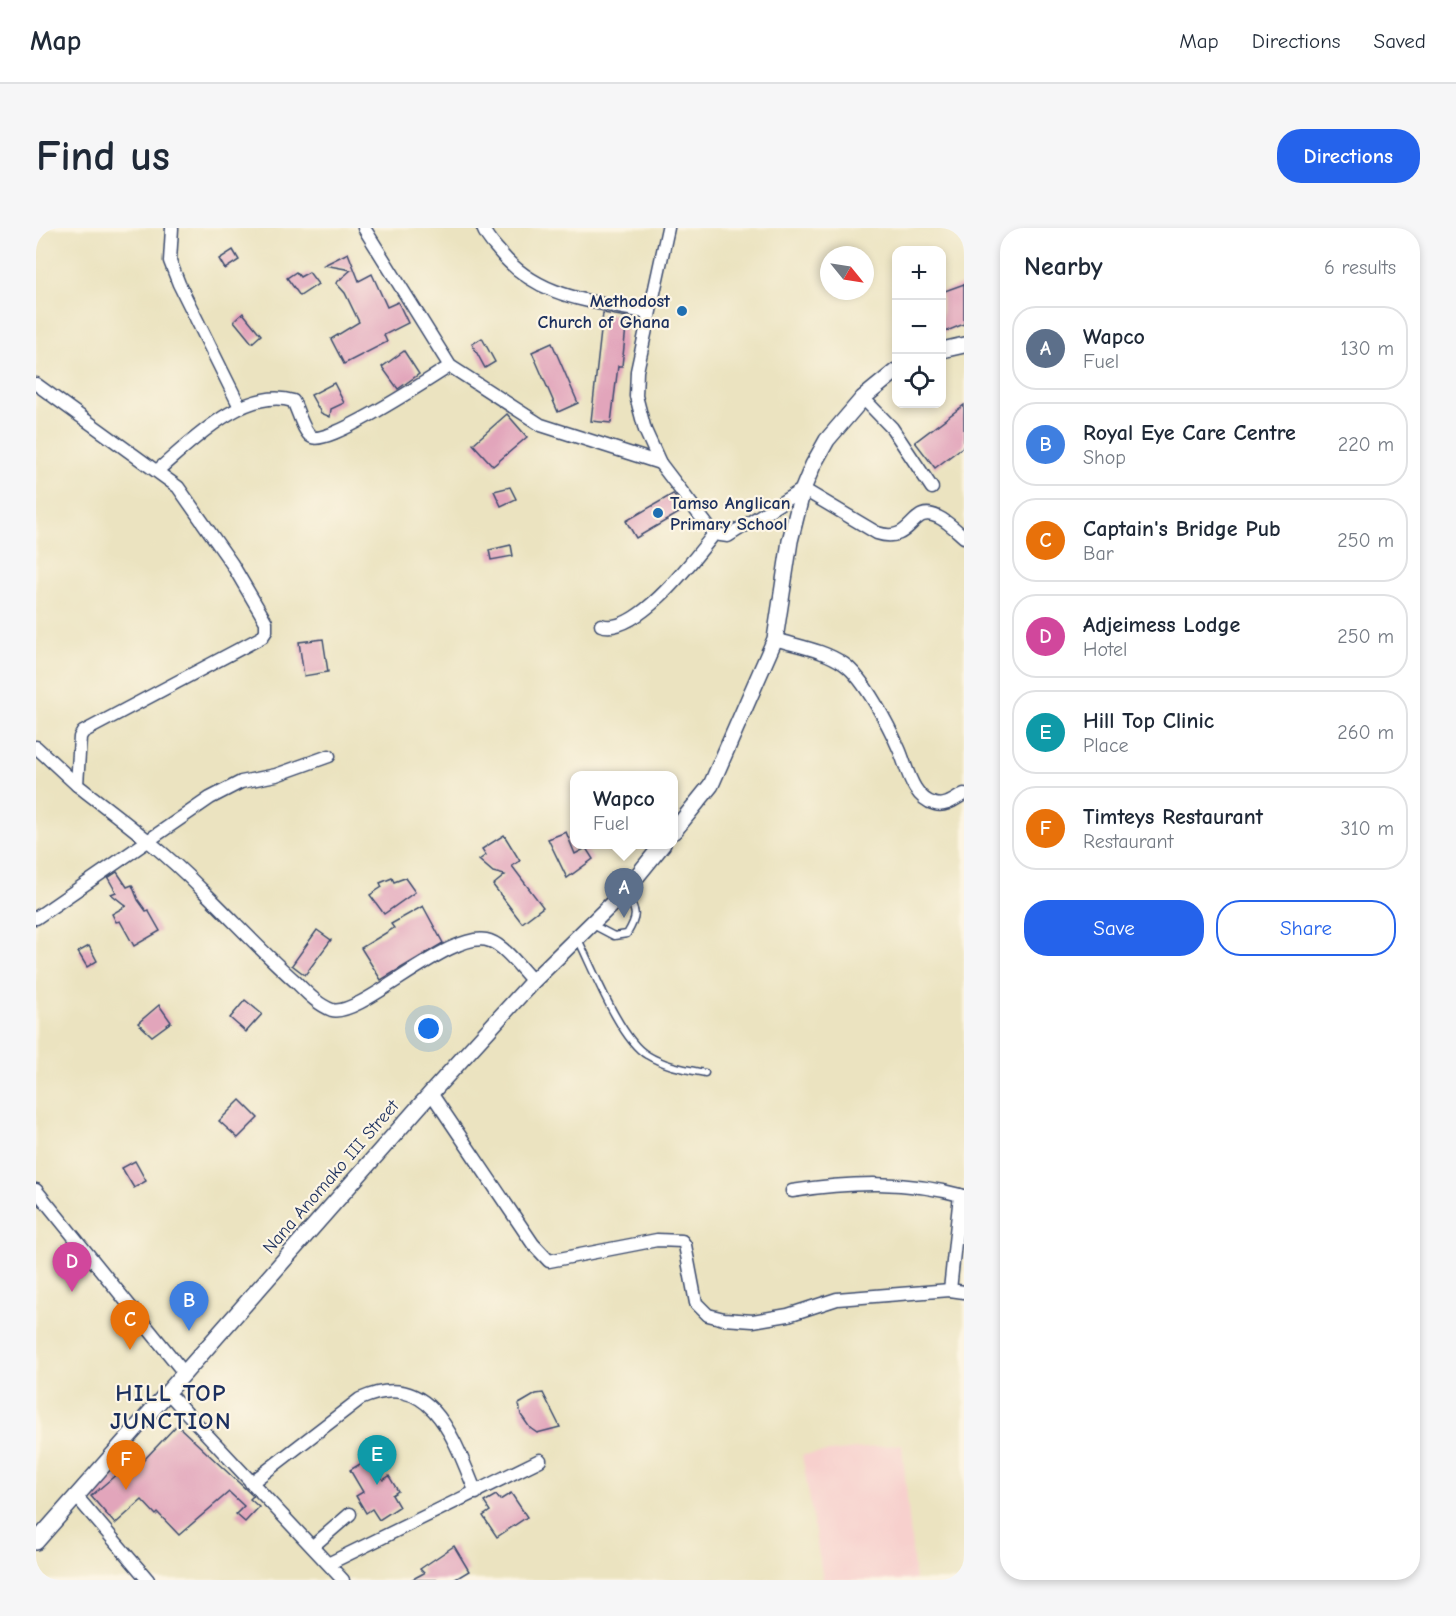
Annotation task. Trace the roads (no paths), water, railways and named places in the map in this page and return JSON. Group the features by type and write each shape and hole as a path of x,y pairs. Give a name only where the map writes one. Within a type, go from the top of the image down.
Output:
{"street":[{"path":"172,228 170,261 179,284 240,407"},
{"path":"364,228 450,366 541,425 660,463"},
{"path":"483,228 509,263 534,282 565,297 649,313"},
{"path":"668,228 637,371 636,396 645,430 660,463 714,534 728,536 803,489"},
{"path":"946,349 964,345"},
{"path":"158,470 225,414 240,407 280,399 293,401 311,437 318,438 344,429 450,366"},
{"path":"678,826 711,785 775,639 790,541 803,489 827,440 863,398 892,375"},
{"path":"36,384 158,470 178,487 196,510 266,622 266,631 262,637 83,732 80,737 76,785"},
{"path":"863,398 892,428 932,488"},
{"path":"803,489 889,537 902,533 914,518 930,513 964,537"},
{"path":"601,625 612,626 644,609 672,584 714,534"},
{"path":"775,639 823,653 845,664 862,684 888,729 920,795 937,805 946,804 964,794"},
{"path":"36,747 76,785 201,888 256,947 317,1002 332,1010 348,1010 422,963 479,939 495,944 533,981"},
{"path":"36,918 148,842 183,815 241,782 276,775 329,756"},
{"name":"Nana Anomako III Street","path":"36,1542 431,1094 533,981 625,891 659,849"},
{"path":"431,1094 533,1244 549,1261 657,1240 682,1241 685,1245 696,1303 708,1316 724,1320 753,1321 788,1315 837,1299 950,1290 964,1292"},
{"path":"792,1191 836,1184 900,1185 943,1189 962,1196 950,1290"},
{"path":"36,1190 185,1374"},
{"path":"251,1483 360,1399 378,1391 409,1394 435,1411 451,1431 476,1493"},
{"path":"168,1393 344,1580"},
{"path":"330,1563 540,1460"},
{"path":"77,1497 148,1580"},
{"path":"313,1546 350,1514"}],"lane":[{"path":"592,925 614,936 627,934 635,921 636,912 625,891"},
{"path":"578,939 616,1019 644,1054 673,1067 705,1073"}],"place":[{"name":"Methodost Church of Ghana","path":"682,311"},
{"name":"Tamso Anglican Primary School","path":"658,513"},
{"name":"Wapco","path":"624,918"},
{"name":"Adjeimess Lodge","path":"72,1292"},
{"name":"Royal Eye Care Centre","path":"189,1331"},
{"name":"Captain's Bridge Pub","path":"130,1350"},
{"name":"Hill Top Clinic","path":"377,1485"},
{"name":"Timteys Restaurant","path":"126,1490"}],"district":[{"name":"HILL TOP JUNCTION","path":"171,1407"}]}
